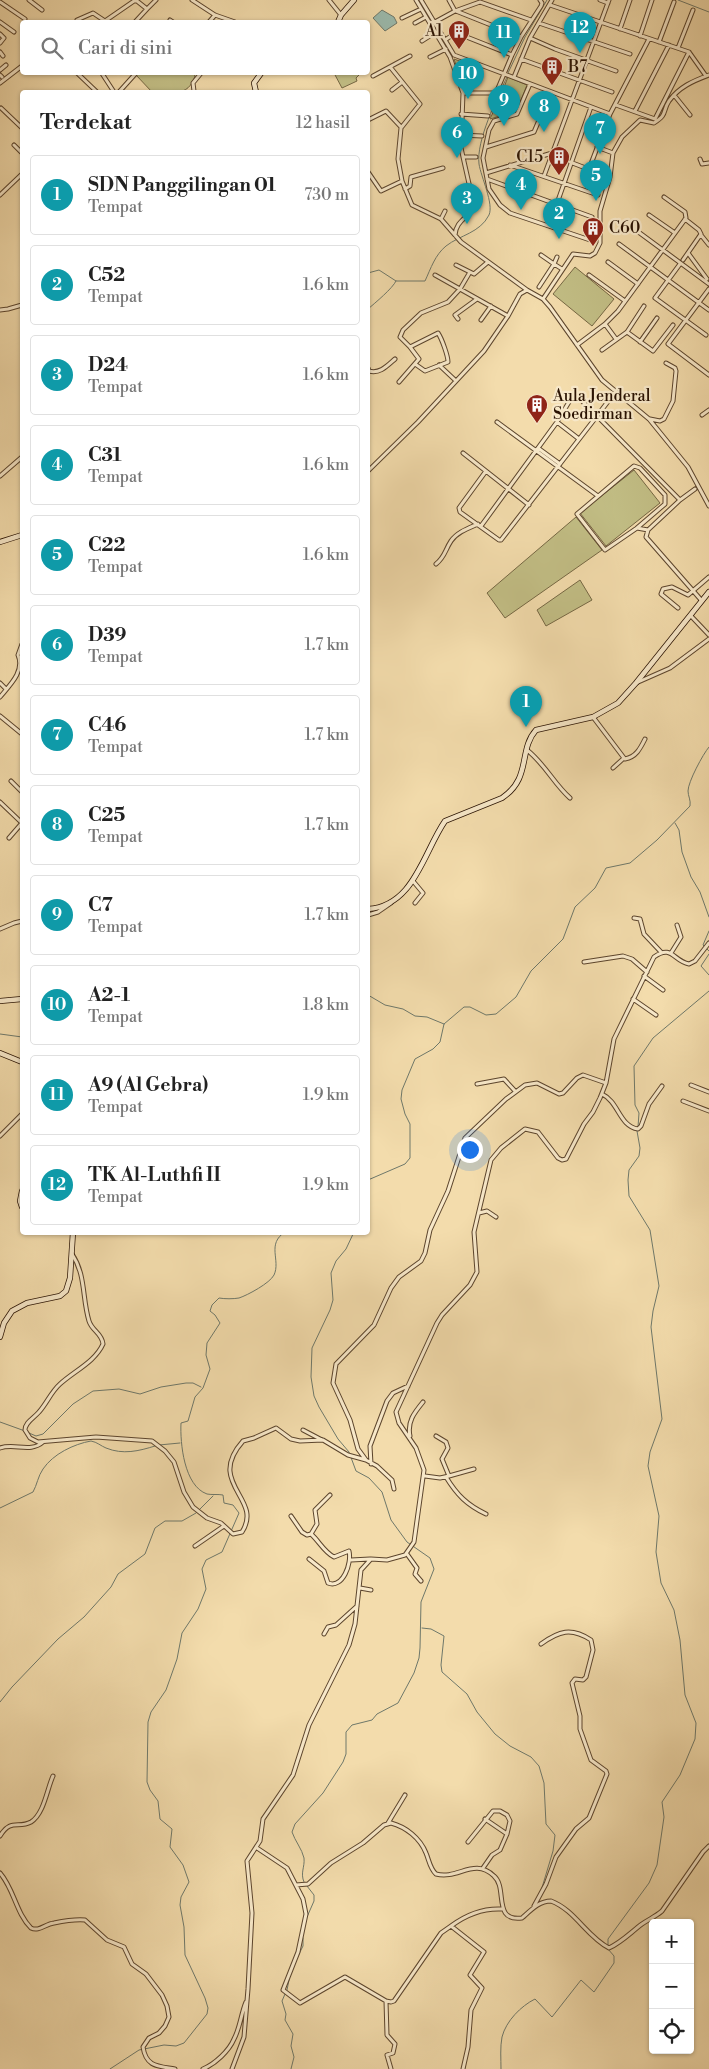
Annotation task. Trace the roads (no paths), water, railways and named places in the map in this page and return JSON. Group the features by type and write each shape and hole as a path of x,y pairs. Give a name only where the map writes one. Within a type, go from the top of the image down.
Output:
{"street":[{"path":"30,0 42,10"},
{"path":"106,20 136,0 147,9"},
{"path":"138,20 156,0"},
{"path":"192,0 215,15 229,20"},
{"path":"329,0 341,15"},
{"path":"339,20 352,0"},
{"path":"416,0 452,57 463,93 460,135 474,206 470,213 457,224 455,235"},
{"path":"421,0 436,32 452,57 508,75 610,114"},
{"path":"449,0 455,11 521,37"},
{"path":"508,75 512,55 541,6 540,0"},
{"path":"463,93 495,94 521,59 530,38 552,0"},
{"path":"544,176 609,1 600,0"},
{"path":"620,29 630,0"},
{"path":"640,36 652,0"},
{"path":"0,2 25,19"},
{"path":"432,23 455,11 482,2 532,20"},
{"path":"659,42 674,2"},
{"path":"543,299 574,253 590,256 598,249 600,243 600,211 610,177 613,153 622,137 636,122 642,120 654,123 663,117 668,102 674,95 686,84 708,75 689,52 550,5"},
{"path":"402,18 421,9"},
{"path":"678,48 693,10"},
{"path":"77,20 93,13 104,20"},
{"path":"211,20 215,15"},
{"path":"415,23 426,16"},
{"path":"0,22 14,32"},
{"path":"539,23 630,54"},
{"path":"422,41 436,32"},
{"path":"0,34 4,38 0,43"},
{"path":"443,41 454,34 460,34 512,55"},
{"path":"530,38 616,71"},
{"path":"590,169 610,114 649,39"},
{"path":"635,111 669,45"},
{"path":"430,57 446,49"},
{"path":"616,105 635,111 653,120 657,117 689,52"},
{"path":"373,76 391,68 410,56"},
{"path":"521,59 612,92"},
{"path":"0,70 6,65"},
{"path":"0,83 20,68"},
{"path":"391,68 401,83 420,104 401,128 398,159 402,181 412,205 441,219 461,242 527,290 543,299 561,320 602,380 649,419 688,467 709,506"},
{"path":"79,75 96,90"},
{"path":"103,75 113,90"},
{"path":"120,90 133,75"},
{"path":"194,90 193,83 200,75"},
{"path":"256,90 254,84 260,75"},
{"path":"392,90 401,83"},
{"path":"530,84 517,114 494,121 492,124 483,158 486,179 494,198 504,210 593,241"},
{"path":"486,147 534,132 551,92"},
{"path":"674,95 690,115"},
{"path":"549,226 591,107"},
{"path":"1,108 20,126"},
{"path":"370,119 386,111 401,128"},
{"path":"461,114 488,116"},
{"path":"460,135 482,136"},
{"path":"14,145 20,151"},
{"path":"597,147 613,153"},
{"path":"486,173 553,153"},
{"path":"463,157 476,157"},
{"path":"700,159 702,164 709,163"},
{"path":"570,162 601,174"},
{"path":"510,166 598,195"},
{"path":"405,189 410,186 411,177 443,168"},
{"path":"370,175 381,191 402,181"},
{"path":"0,194 20,176"},
{"path":"486,179 592,216"},
{"path":"577,345 605,324 625,302 687,216 685,212 664,197"},
{"path":"441,219 445,211"},
{"path":"649,215 675,233"},
{"path":"685,219 699,230 709,245"},
{"path":"633,228 709,284"},
{"path":"701,234 655,298 706,335"},
{"path":"619,244 709,310"},
{"path":"688,252 707,279"},
{"path":"541,255 562,269"},
{"path":"539,287 557,257"},
{"path":"456,265 475,274 488,262"},
{"path":"608,262 638,284"},
{"path":"399,382 419,358 400,337 403,330 421,313 448,302 460,289 470,272"},
{"path":"435,275 508,316"},
{"path":"589,275 625,302"},
{"path":"708,372 668,344 709,289"},
{"path":"370,469 429,411 455,380 484,351 508,316 520,294 527,290"},
{"path":"458,319 456,315 478,299"},
{"path":"0,310 20,306"},
{"path":"480,320 491,306"},
{"path":"602,350 626,332 644,306"},
{"path":"640,342 657,318"},
{"path":"605,324 616,339"},
{"path":"626,332 653,351 673,325"},
{"path":"410,347 438,333 442,346 448,353 448,361 425,371 415,364"},
{"path":"370,371 375,372 385,368 395,359"},
{"path":"649,419 660,421 664,419 673,401 676,371 675,368 666,363"},
{"path":"439,365 455,380"},
{"path":"486,471 460,508 460,512 501,540 616,391"},
{"path":"436,564 442,559 451,540 457,534 479,525 574,397 578,397 680,500"},
{"path":"702,415 709,410"},
{"path":"497,422 559,465 598,496"},
{"path":"557,422 579,439"},
{"path":"463,453 529,505"},
{"path":"0,476 20,461"},
{"path":"634,466 640,468 665,494 665,504 637,528 605,550 577,514 634,466"},
{"path":"695,489 680,500 648,530 646,537 702,601"},
{"path":"637,528 648,530"},
{"path":"0,542 20,536"},
{"path":"678,608 661,594 663,589 672,587 686,595 693,592 709,577"},
{"path":"370,914 378,912 392,903 413,881 445,820 502,798 515,787 522,774 527,750 536,730 593,717 618,703 709,592"},
{"path":"691,616 709,635"},
{"path":"636,683 670,668 709,639"},
{"path":"0,697 20,668"},
{"path":"0,683 6,689"},
{"path":"0,716 20,732"},
{"path":"593,717 625,759"},
{"path":"613,768 638,751 645,739"},
{"path":"527,750 544,766 562,791 570,798"},
{"path":"11,781 20,790"},
{"path":"0,802 20,821"},
{"path":"9,838 20,825"},
{"path":"413,881 423,893 415,903"},
{"path":"370,909 392,903"},
{"path":"634,918 640,919 644,934 662,952"},
{"path":"0,929 20,922"},
{"path":"671,953 681,937 677,925"},
{"path":"351,1560 387,1560 407,1554 414,1542 417,1511 425,1476 421,1458 410,1436 399,1423 396,1412 442,1315 470,1285 477,1272 474,1232 491,1160 497,1152 525,1129 538,1132 558,1158 566,1159 602,1094 606,1084 614,1039 654,957 662,952 671,953 681,962 688,964 695,961 709,943"},
{"path":"584,962 623,956 632,959 647,972"},
{"path":"644,976 663,990"},
{"path":"633,999 656,1015"},
{"path":"0,1001 20,1000"},
{"path":"0,1053 20,1061"},
{"path":"394,1489 392,1480 366,1460 358,1449 350,1420 333,1383 336,1364 374,1325 391,1288 399,1277 420,1261 425,1253 430,1230 448,1191 465,1138 515,1091 531,1083 536,1083 559,1094 563,1093 577,1078 583,1075 606,1084"},
{"path":"477,1084 504,1080 515,1091"},
{"path":"691,1085 709,1092"},
{"path":"602,1094 607,1096 619,1110 626,1124 638,1129 650,1104 662,1086"},
{"path":"683,1101 709,1111"},
{"path":"0,1136 20,1116"},
{"path":"479,1213 486,1211 496,1217"},
{"path":"0,1337 8,1316 18,1307 54,1298 65,1293 70,1278 73,1235"},
{"path":"72,1254 81,1269 90,1323 102,1338 103,1344 90,1360 54,1390 42,1408 26,1424 25,1430 34,1441 96,1437 152,1441 166,1451 174,1462 184,1492 193,1507 207,1518 217,1521 230,1532 240,1534 245,1528 245,1506 229,1475 229,1467 234,1454 243,1440 254,1438 276,1428 296,1441 323,1440"},
{"path":"371,1464 370,1446 387,1401 393,1393 409,1386"},
{"path":"410,1436 409,1423 423,1402"},
{"path":"303,1430 354,1457 366,1460"},
{"path":"436,1436 446,1442 448,1448 442,1459 456,1492 467,1504 486,1514"},
{"path":"0,1448 8,1446 32,1448 43,1441"},
{"path":"425,1476 440,1478 474,1469"},
{"path":"311,1534 317,1524 315,1510 330,1495"},
{"path":"291,1516 302,1532 307,1535 311,1534 320,1542 328,1554 335,1557 348,1551 351,1560 342,1578 336,1584 331,1584 328,1583 324,1570 309,1559"},
{"path":"196,1546 224,1526"},
{"path":"407,1554 417,1568 415,1574 421,1581"},
{"path":"232,2069 244,2037 247,1999 252,1914 247,1861 257,1848 262,1835 263,1819 293,1775 309,1725 348,1645 355,1624 361,1570 371,1559"},
{"path":"360,1588 371,1590"},
{"path":"324,1634 328,1627 336,1625 357,1606"},
{"path":"534,1907 546,1884 556,1857 576,1829 589,1818 607,1774 606,1771 591,1760 580,1729 580,1716 572,1683 575,1679 585,1679 593,1650 591,1640 575,1632 558,1632 541,1644"},
{"path":"0,1836 10,1826 34,1819 43,1804 53,1776"},
{"path":"296,1885 305,1885 331,1863 363,1844 388,1823 405,1795"},
{"path":"468,1842 493,1811 500,1810 510,1821 500,1850 492,1855 483,1868"},
{"path":"485,1819 507,1834"},
{"path":"388,1823 402,1828 418,1839 426,1852 432,1870 436,1874 446,1875 474,1868 483,1868 497,1878 500,1884 502,1909 508,1916 518,1919 522,1918 534,1907 548,1901 556,1903 582,1924 594,1938 609,1948 622,1942 642,1924 656,1917 662,1911 709,1846"},
{"path":"257,1848 287,1868 303,1899 306,1914 298,1952 283,1988 294,2000 302,2002 345,1976 386,2000 394,2001 441,1933 467,1915 485,1909 502,1909"},
{"path":"0,1873 10,1888 24,1919 34,1930 51,1924 85,1920 107,1940 124,1948 132,1964 146,1974 168,2006 169,2017 165,2026 159,2033 149,2038 143,2047 144,2055 153,2065 175,2069"},
{"path":"451,1926 484,1952 470,1975 482,1988 471,2010 468,2047 463,2069"},
{"path":"203,2069 214,2063 234,2039 240,2014 247,1999"},
{"path":"386,2000 387,2035 395,2044 393,2053 387,2055 391,2069"}],"waterway":[{"path":"508,73 525,37 547,0"},
{"path":"678,0 709,12"},
{"path":"370,272 379,270 396,281 425,281 439,253 451,242 475,230 485,221 489,215 490,204 479,164 479,155 488,120 507,77"},
{"path":"370,307 396,281"},
{"path":"370,1179 405,1164 410,1158 410,1124 401,1099 402,1090 415,1059 433,1049 440,1042 444,1024 464,1007 470,1007 486,1015 496,1014 516,997 531,971 563,939 575,907 595,888 606,868 630,863 657,840 690,806 688,793 690,781 709,747"},
{"path":"675,823 679,830 682,852 691,877 700,892 709,917"},
{"path":"709,931 703,945 709,951"},
{"path":"709,954 701,966 709,975"},
{"path":"638,1127 639,1113 635,1105 634,1066 653,1038 709,991"},
{"path":"370,996 385,1005 403,1009 415,1016 427,1017 444,1024"},
{"path":"0,1034 20,1037"},
{"path":"501,2069 502,2037 507,2025 519,2010 535,1999 552,2017 581,1980 594,1992 614,1963 614,1956 608,1949 608,1939 649,1883 657,1865 664,1817 662,1802 680,1775 695,1739 696,1723 685,1695 680,1640 674,1610 661,1583 656,1552 659,1516 648,1466 650,1452 662,1419 651,1327 659,1286 650,1230 629,1196 629,1170 639,1156 640,1148 637,1131"},
{"path":"110,2069 139,2050 164,2045 176,2046 184,2043 207,2014 208,2008 205,1998 185,1955 184,1927 180,1905 181,1897 189,1882 183,1865 170,1847 172,1829 160,1819 158,1801 147,1782 148,1722 151,1712 166,1690 177,1659 182,1633 198,1609 206,1589 202,1569 206,1560 222,1552 239,1513 233,1505 224,1503 223,1495 207,1494 193,1482 185,1463 181,1441 181,1423 188,1421 195,1397 203,1388 210,1369 206,1355 207,1343 220,1323 210,1311 212,1305 219,1298 239,1298 272,1278 276,1269 276,1242 281,1235"},
{"path":"304,1882 302,1876 304,1858 292,1832 295,1824 323,1793 343,1762 346,1754 346,1732 352,1725 372,1720 377,1714 398,1703 414,1673 419,1658 421,1602 434,1569 430,1558 407,1542 391,1520 382,1492 369,1478 356,1471 349,1452 338,1439 314,1396 311,1377 312,1348 333,1300 331,1273 336,1261 346,1249 353,1235"},
{"path":"29,1433 36,1436 43,1434 73,1404 93,1391 119,1389 140,1394 161,1387 186,1383 193,1383 201,1387"},
{"path":"0,1422 25,1431"},
{"path":"0,1508 33,1492 41,1472 47,1464 58,1454 71,1447 91,1441 112,1450 125,1452 155,1446"},
{"path":"159,1445 180,1443"},
{"path":"0,1702 58,1639 84,1617 111,1587 118,1574 145,1554 155,1528 165,1521 182,1521 196,1513 213,1496"},
{"path":"422,1628 431,1629 444,1636 442,1672 467,1694 477,1712 495,1734 510,1746 531,1757 539,1766 544,1783 546,1824 555,1835 553,1851 541,1891"},
{"path":"307,1886 314,1895 314,1901 307,1917"},
{"path":"297,1958 303,1946 303,1938"},
{"path":"287,1990 290,1975"},
{"path":"285,1994 282,2001 286,2014 285,2020 293,2034 291,2046 294,2057 291,2069"}],"place":[{"name":"A1","path":"459,50"},
{"name":"TK Al-Luthfi II","path":"580,53"},
{"name":"A9 (Al Gebra)","path":"504,58"},
{"name":"B7","path":"552,86"},
{"name":"A2-1","path":"468,99"},
{"name":"C7","path":"504,126"},
{"name":"C25","path":"544,132"},
{"name":"C46","path":"600,154"},
{"name":"D39","path":"457,158"},
{"name":"C15","path":"559,176"},
{"name":"C22","path":"596,201"},
{"name":"C31","path":"521,210"},
{"name":"D24","path":"467,224"},
{"name":"C52","path":"559,239"},
{"name":"C60","path":"593,247"},
{"name":"Aula Jenderal Soedirman","path":"537,424"},
{"name":"SDN Panggilingan 01","path":"526,727"}]}
